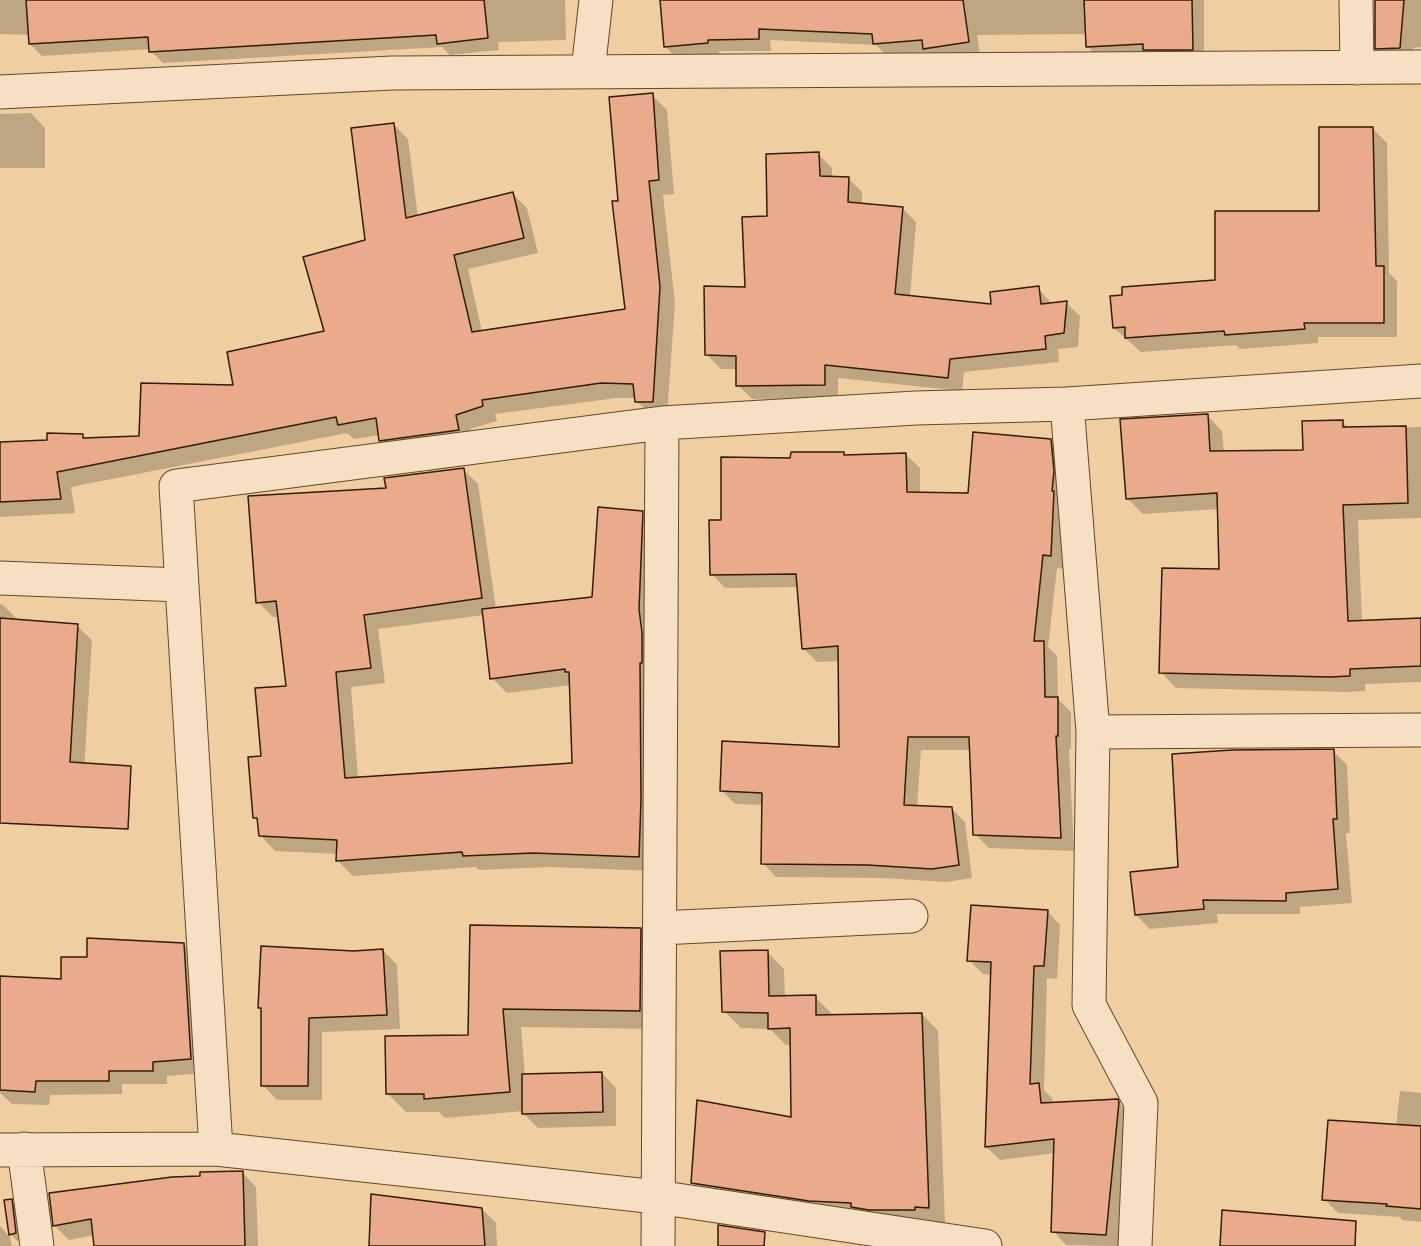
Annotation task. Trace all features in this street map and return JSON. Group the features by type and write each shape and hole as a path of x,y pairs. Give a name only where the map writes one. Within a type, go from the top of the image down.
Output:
{"street":[{"path":"588,71 596,0"},
{"path":"1356,0 1357,68"},
{"path":"0,92 392,72 1421,67"},
{"path":"216,1149 176,486 662,423 916,408 1067,404 1421,381"},
{"path":"1067,404 1093,732 1089,1005 1141,1103 1135,1246"},
{"path":"658,1246 662,423"},
{"path":"0,578 181,585"},
{"path":"1093,732 1421,730"},
{"path":"660,928 911,916"},
{"path":"37,1246 12,1149 216,1149 657,1197 985,1246"}],"building":[{"path":"26,0 484,0 488,38 437,44 436,35 149,52 148,37 29,44"},
{"path":"660,0 963,0 969,42 923,49 922,40 873,44 872,34 759,29 759,39 708,40 708,43 664,47"},
{"path":"1084,0 1192,0 1193,50 1143,50 1143,44 1086,47"},
{"path":"1375,0 1404,0 1400,48 1375,49"},
{"path":"653,93 659,180 649,181 660,287 653,402 635,402 633,384 601,383 482,400 483,406 456,415 459,430 379,441 376,418 338,425 336,417 57,472 61,499 0,502 0,442 47,440 47,433 83,434 83,438 139,436 141,383 233,385 227,352 324,331 303,257 365,240 351,128 394,123 406,218 513,192 524,238 454,255 472,332 625,309 612,201 618,201 609,97"},
{"path":"1319,127 1373,127 1376,266 1384,266 1384,323 1304,323 1305,329 1225,335 1224,331 1125,338 1125,327 1113,328 1110,296 1122,295 1122,287 1215,280 1215,211 1319,211"},
{"path":"819,152 820,176 849,177 848,202 903,207 895,294 991,304 990,292 1039,286 1041,304 1067,301 1064,333 1045,336 1046,349 950,359 948,378 825,365 825,385 736,386 736,356 705,355 704,286 745,287 742,217 767,216 766,154"},
{"path":"1208,414 1210,451 1303,450 1302,421 1343,420 1343,427 1406,426 1408,503 1343,505 1348,621 1421,618 1421,666 1350,669 1350,676 1330,677 1159,673 1162,568 1219,569 1217,493 1126,499 1120,419"},
{"path":"973,432 1051,439 1054,471 1052,491 1054,491 1051,556 1043,555 1034,641 1044,641 1045,697 1058,697 1058,736 1056,736 1061,838 973,835 969,737 908,737 904,805 952,807 959,865 932,869 867,865 761,864 762,793 720,791 722,741 839,747 838,646 802,649 796,574 710,575 709,520 721,520 721,457 790,458 791,452 844,452 844,455 906,453 907,492 968,493"},
{"path":"464,468 482,598 364,615 371,668 336,672 345,778 572,763 569,672 565,672 565,669 490,679 482,609 592,597 598,507 643,511 639,609 642,663 640,663 639,857 533,853 463,856 462,852 336,861 337,840 259,836 257,818 253,818 248,757 261,756 255,688 286,686 276,601 256,603 248,496 386,488 384,478"},
{"path":"0,618 78,624 70,762 131,766 128,829 0,823"},
{"path":"1334,749 1337,819 1333,819 1338,889 1286,893 1286,901 1203,900 1204,909 1135,915 1130,872 1178,867 1172,754 1232,750"},
{"path":"971,905 1048,910 1044,966 1034,966 1030,1084 1039,1083 1041,1103 1118,1099 1106,1235 1051,1232 1054,1139 985,1147 991,962 967,961"},
{"path":"470,925 641,928 640,1011 503,1009 510,1092 424,1099 424,1094 386,1094 385,1036 468,1035"},
{"path":"87,938 184,943 191,1059 153,1062 153,1071 109,1071 109,1081 36,1081 35,1092 0,1090 0,976 61,979 61,957 87,957"},
{"path":"261,946 354,951 383,949 387,1015 309,1018 308,1086 261,1086 261,1008 258,1008"},
{"path":"768,950 769,996 816,995 816,1015 922,1013 929,1208 869,1210 851,1207 851,1203 809,1201 691,1183 697,1100 791,1117 790,1028 768,1029 768,1013 722,1012 720,951"},
{"path":"602,1072 603,1112 522,1114 522,1074"},
{"path":"1328,1120 1421,1126 1421,1209 1386,1206 1387,1204 1322,1200"},
{"path":"243,1171 245,1246 94,1246 91,1219 53,1226 49,1193 172,1177 200,1176 200,1172"},
{"path":"371,1194 482,1208 485,1246 369,1246"},
{"path":"12,1199 16,1233 9,1235 4,1200"},
{"path":"1222,1210 1356,1221 1355,1246 1220,1246"},
{"path":"718,1225 765,1232 764,1246 718,1246"}]}
